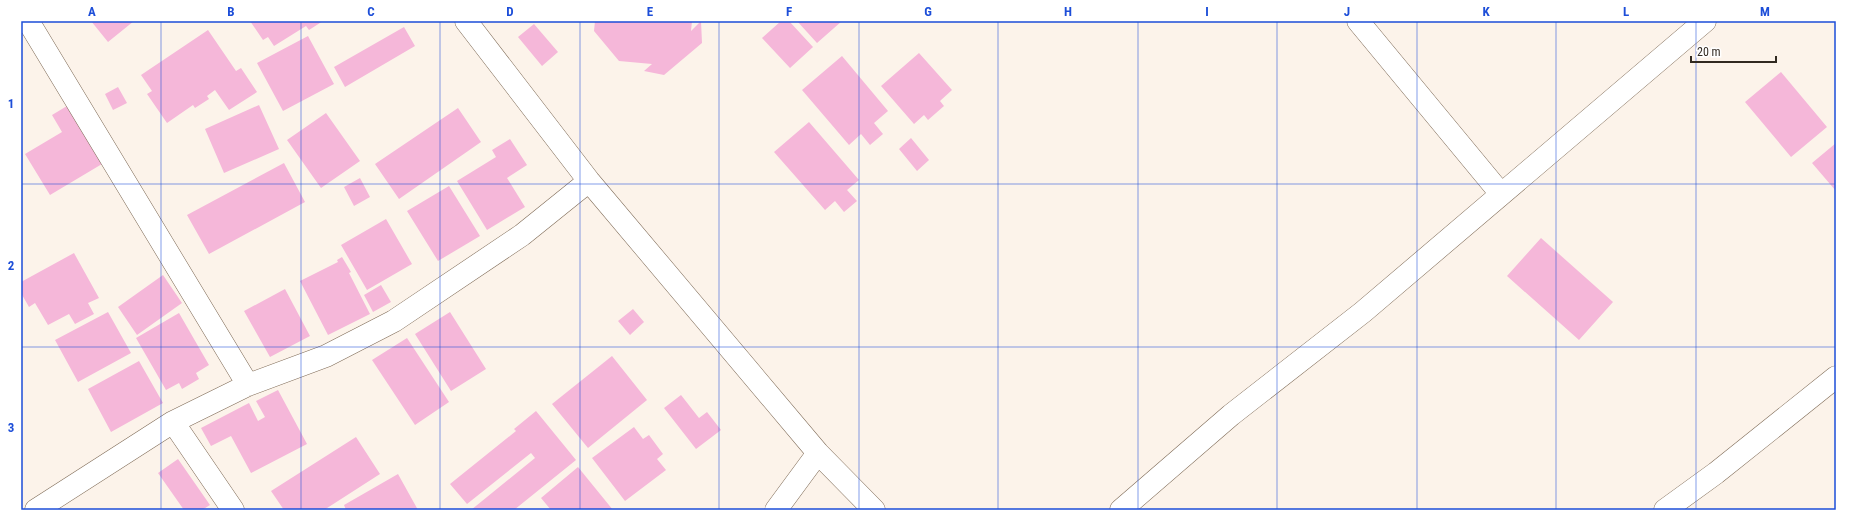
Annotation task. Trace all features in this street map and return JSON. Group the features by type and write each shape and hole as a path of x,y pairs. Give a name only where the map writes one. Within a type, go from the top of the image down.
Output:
{"street":[{"path":"466,21 589,181 818,453 874,510"},
{"path":"1358,21 1501,194"},
{"path":"1121,510 1231,415 1363,312 1705,21"},
{"path":"26,26 248,385"},
{"path":"36,510 173,422 248,385 326,356 394,322 522,235 589,181"},
{"path":"1665,510 1716,473 1836,377"},
{"path":"173,422 233,510"},
{"path":"776,510 818,453"}],"building":[{"path":"91,21 134,21 108,42"},
{"path":"250,21 323,21 309,30 306,26 274,46 268,37 263,40"},
{"path":"595,21 692,21 691,31 701,21 702,43 664,75 644,71 652,64 619,61 594,31"},
{"path":"781,21 789,21 813,47 790,68 762,38"},
{"path":"797,21 842,21 817,43"},
{"path":"534,24 558,52 542,66 518,37"},
{"path":"404,27 415,46 345,87 334,67"},
{"path":"208,30 236,71 241,68 257,92 229,110 215,90 207,96 209,99 195,108 193,105 167,123 147,94 152,91 141,75"},
{"path":"308,36 334,84 283,111 257,63"},
{"path":"919,53 952,90 940,101 944,106 928,120 924,115 914,124 881,86"},
{"path":"842,56 888,111 874,123 883,134 870,145 861,134 849,145 802,90"},
{"path":"1781,72 1827,127 1791,157 1745,102"},
{"path":"118,87 127,103 113,110 105,94"},
{"path":"259,105 279,149 224,173 205,129"},
{"path":"67,106 102,164 50,195 25,154 62,132 52,115"},
{"path":"458,108 481,142 399,199 375,164"},
{"path":"326,113 360,161 321,188 287,140"},
{"path":"809,122 859,180 847,190 857,201 844,212 835,201 825,210 774,152"},
{"path":"911,138 929,160 917,171 899,149"},
{"path":"510,139 527,165 507,178 525,207 487,230 457,181 496,157 492,150"},
{"path":"1836,143 1836,191 1812,163"},
{"path":"284,163 305,202 209,254 187,215"},
{"path":"360,178 370,197 354,206 344,187"},
{"path":"449,186 480,236 438,261 407,211"},
{"path":"386,219 412,264 367,290 341,245"},
{"path":"1541,238 1613,302 1579,340 1507,276"},
{"path":"74,253 99,298 88,303 94,314 75,324 69,314 48,325 35,303 29,307 21,293 21,282"},
{"path":"342,257 351,272 349,273 370,314 328,335 300,281 338,262 337,260"},
{"path":"163,275 182,303 137,335 118,307"},
{"path":"381,285 391,302 373,312 364,295"},
{"path":"285,289 310,336 270,357 244,311"},
{"path":"633,309 644,322 630,335 618,321"},
{"path":"108,312 131,353 78,382 55,340"},
{"path":"450,312 486,369 451,391 415,334"},
{"path":"179,313 209,365 196,373 199,379 182,389 179,383 166,390 136,338"},
{"path":"407,338 449,402 415,425 372,360"},
{"path":"612,356 647,400 588,448 552,404"},
{"path":"139,361 163,403 111,432 88,389"},
{"path":"278,390 307,444 251,473 231,436 211,446 201,428 249,403 258,421 265,417 256,401"},
{"path":"681,395 699,418 707,412 721,430 696,449 664,408"},
{"path":"536,411 576,460 514,510 471,510 535,458 531,453 467,504 450,484 516,431 514,429"},
{"path":"634,427 643,439 649,435 663,454 657,459 666,470 625,501 592,458"},
{"path":"356,437 380,474 324,510 284,510 271,491"},
{"path":"178,459 210,505 202,510 184,510 158,473"},
{"path":"578,467 613,510 551,510 541,498"},
{"path":"398,474 418,510 346,510 344,505"}]}
